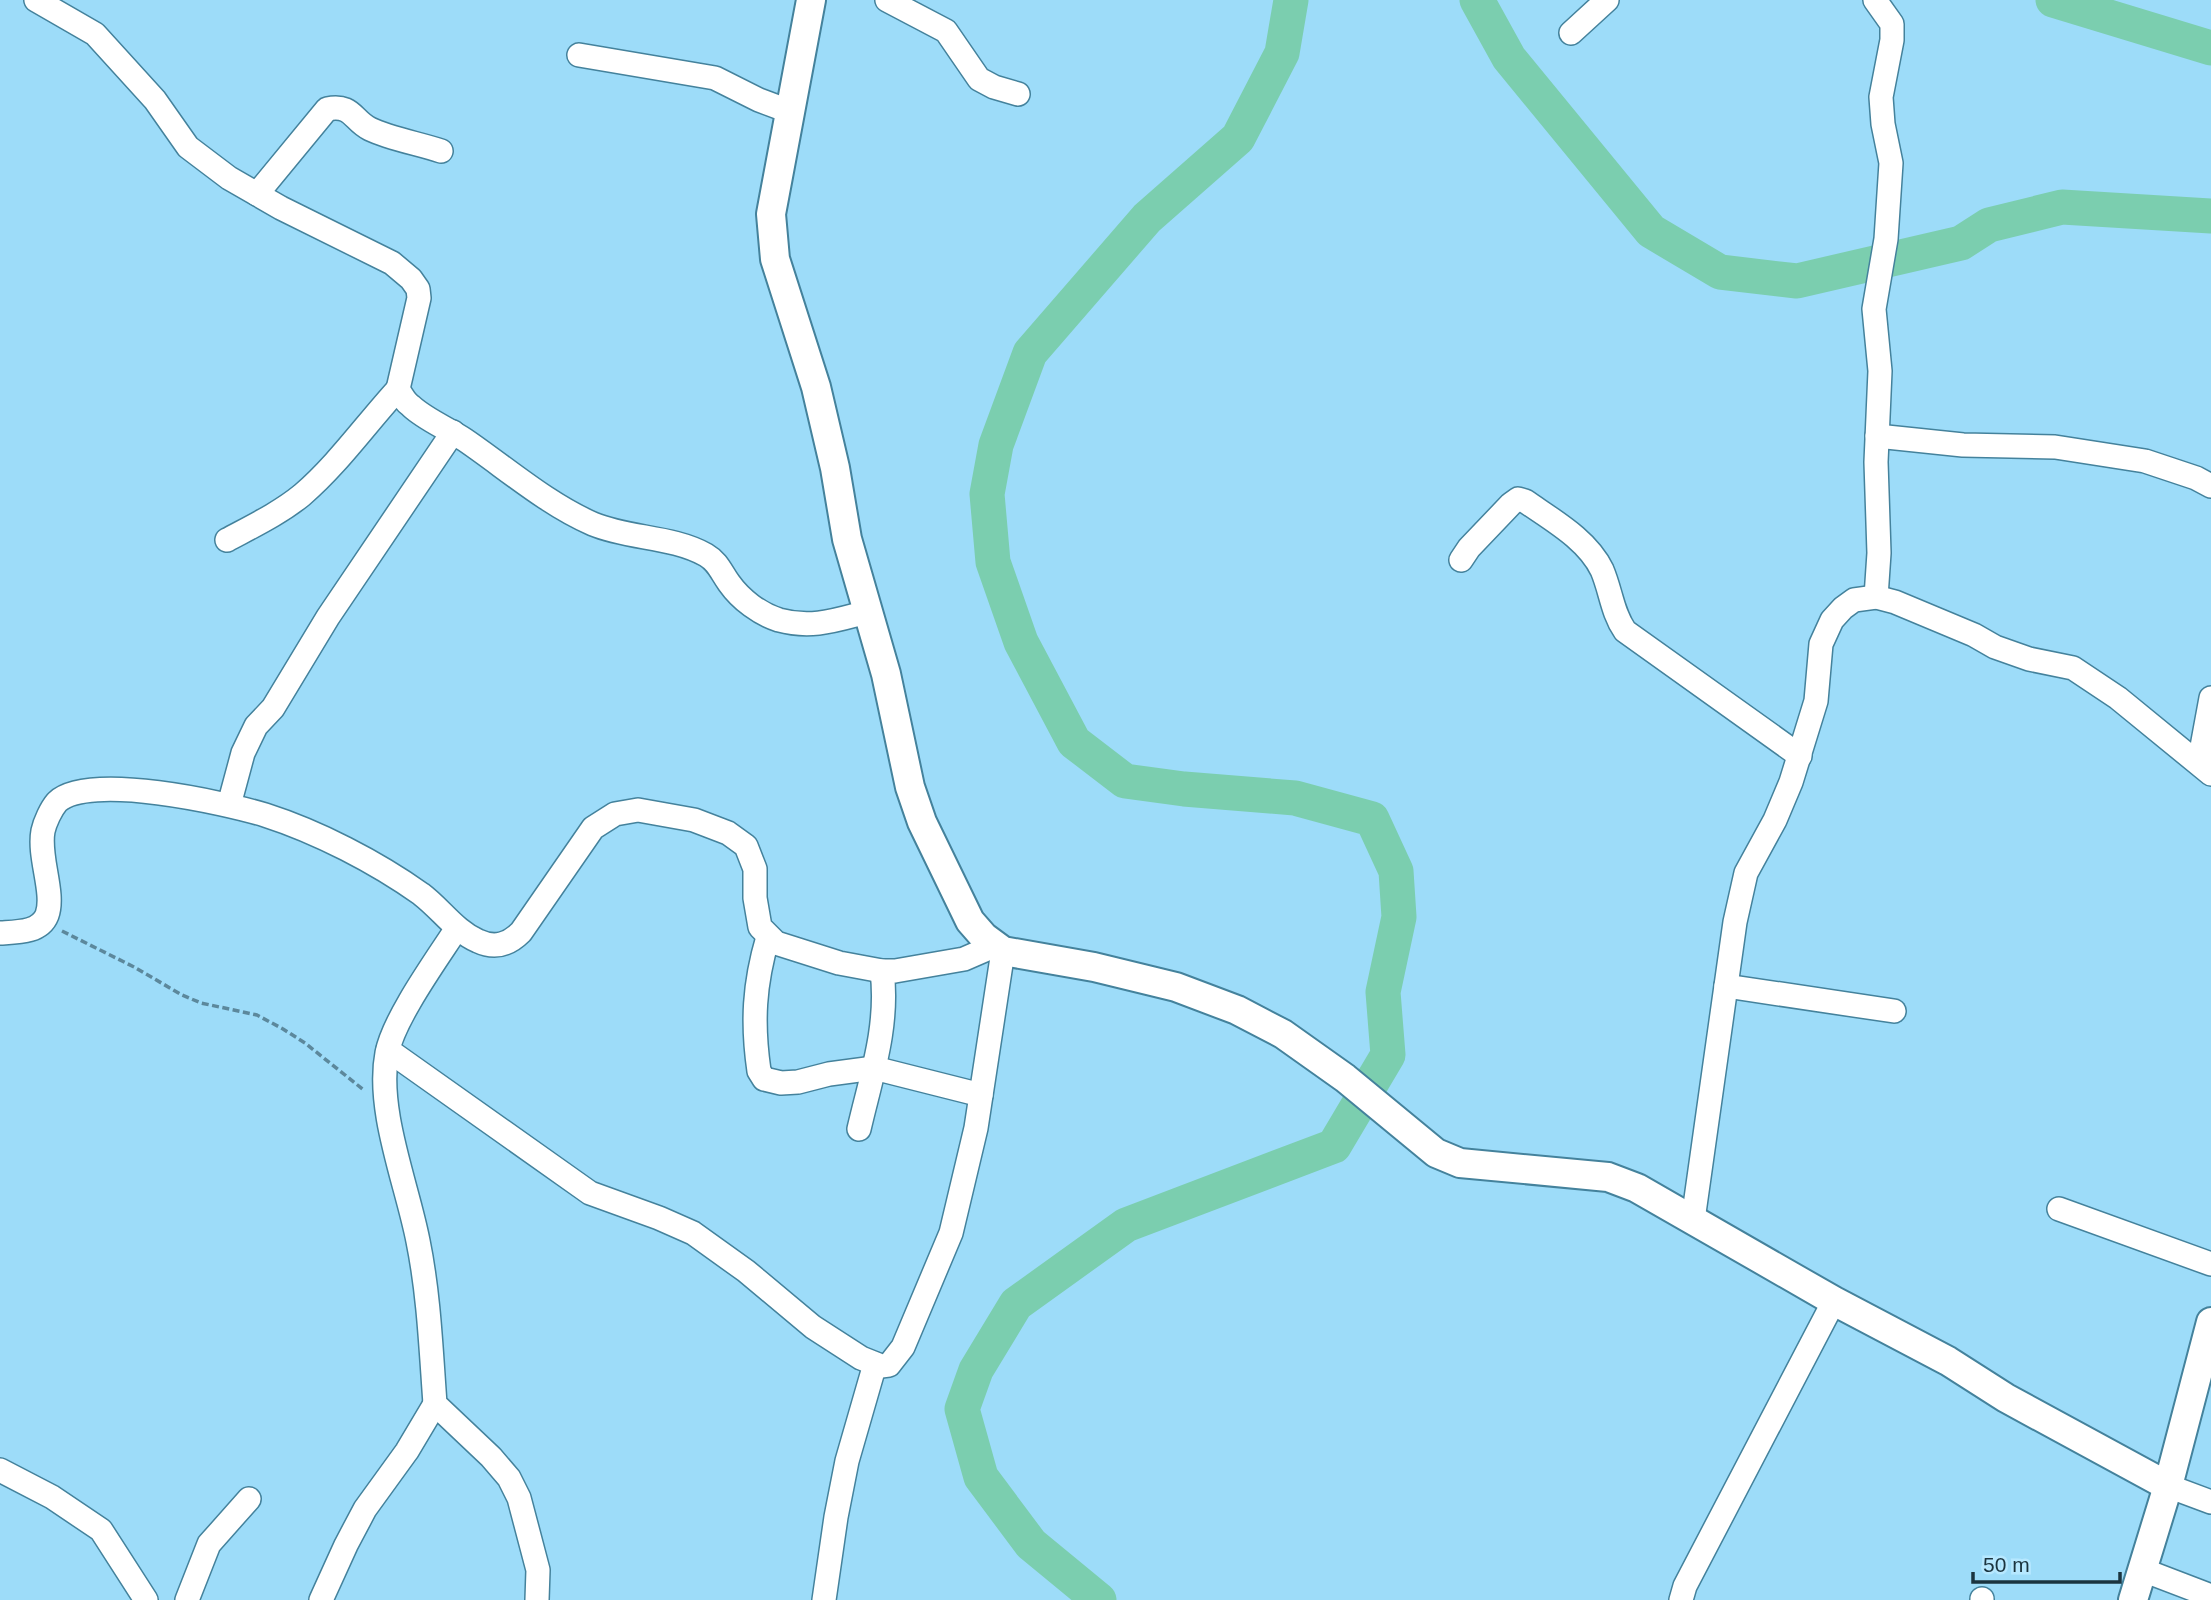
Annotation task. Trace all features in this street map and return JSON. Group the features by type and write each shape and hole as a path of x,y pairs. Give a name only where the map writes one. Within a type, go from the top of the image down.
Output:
{"street":[{"path":"36,0 95,34 155,100 188,147 229,178 257,194 392,263 411,279 418,289 419,298 398,390 336,461 303,494 277,513 227,540"},
{"path":"811,0 771,214 775,259 816,387 835,468 849,548 886,674 910,787 922,822 971,921 999,948"},
{"path":"887,0 946,31 979,79 994,88 1018,94"},
{"path":"1570,33 1608,0"},
{"path":"1875,0 1892,23 1892,40 1881,97 1891,163 1886,239 1874,309 1880,371 1877,436 1879,554 1875,597"},
{"path":"579,55 715,78 759,100 791,112"},
{"path":"257,194 327,109 345,109 356,115 369,129 440,151"},
{"path":"398,390 413,409 453,432 537,490 593,524 678,545 715,561 729,583 748,603 764,614 797,624 812,625 867,612"},
{"path":"229,805 243,753 256,726 273,708 328,617 453,432"},
{"path":"1877,436 1963,445 2055,447 2145,461 2196,478 2211,486"},
{"path":"1461,560 1511,504 1518,499 1525,501 1580,541 1601,568 1616,618 1625,631 1800,756"},
{"path":"1693,1220 1734,922 1746,873 1775,820 1800,756 1816,701 1821,644 1832,620 1854,600 1875,597 1914,608 1995,647 2029,659 2073,668 2118,698 2205,768"},
{"path":"2205,768 2211,698"},
{"path":"0,933 24,931 43,922 47,914 49,894 42,840 44,828 57,802 89,791 121,790 174,795 229,805 267,816 391,873 425,897 457,928 479,942 494,946 514,940 593,828 615,814 638,810 694,820 728,833 746,846 755,869 755,898 760,927 776,943 839,963 882,971 964,959 999,948 1176,987 1237,1010 1283,1034 1345,1078 1436,1153 1453,1160 1608,1177 1637,1188 1834,1301 1948,1360 2006,1398 2168,1486 2211,1502"},
{"path":"321,1600 365,1509 401,1460 435,1404 430,1320 418,1241 384,1094 388,1050 412,999 457,928"},
{"path":"768,937 756,981 754,1015 759,1071 764,1079 781,1083 799,1082 829,1074 874,1068 981,1095"},
{"path":"388,1050 590,1193 693,1233 746,1271 813,1327 861,1358 881,1366 889,1365 903,1347 943,1256 963,1185 976,1128 999,948"},
{"path":"859,1129 882,1023 882,971"},
{"path":"1726,986 1894,1011"},
{"path":"2059,1209 2211,1264"},
{"path":"1681,1600 1685,1586 1834,1301"},
{"path":"2133,1600 2168,1486 2211,1322"},
{"path":"824,1600 847,1461 875,1364"},
{"path":"435,1404 491,1457 509,1478 519,1498 538,1570 537,1600"},
{"path":"0,1470 52,1497 102,1530 146,1600"},
{"path":"187,1600 209,1544 249,1499"},
{"path":"2143,1570 2211,1596"}],"path":[{"path":"43,922 122,961 182,995 201,1003 257,1016 283,1029 349,1077 388,1110"}],"waterway":[{"path":"1099,1600 1031,1544 981,1477 962,1409 976,1370 1016,1304 1126,1225 1334,1146 1388,1055 1383,992 1399,917 1396,871 1372,819 1295,798 1125,781 1074,742 1021,642 993,562 987,494 996,445 1030,353 1147,218 1238,138 1282,53 1291,0"},
{"path":"1477,0 1509,58 1651,231 1720,272 1797,281 1961,243 1989,225 2062,207 2211,216"},
{"path":"2053,0 2211,48"}]}
